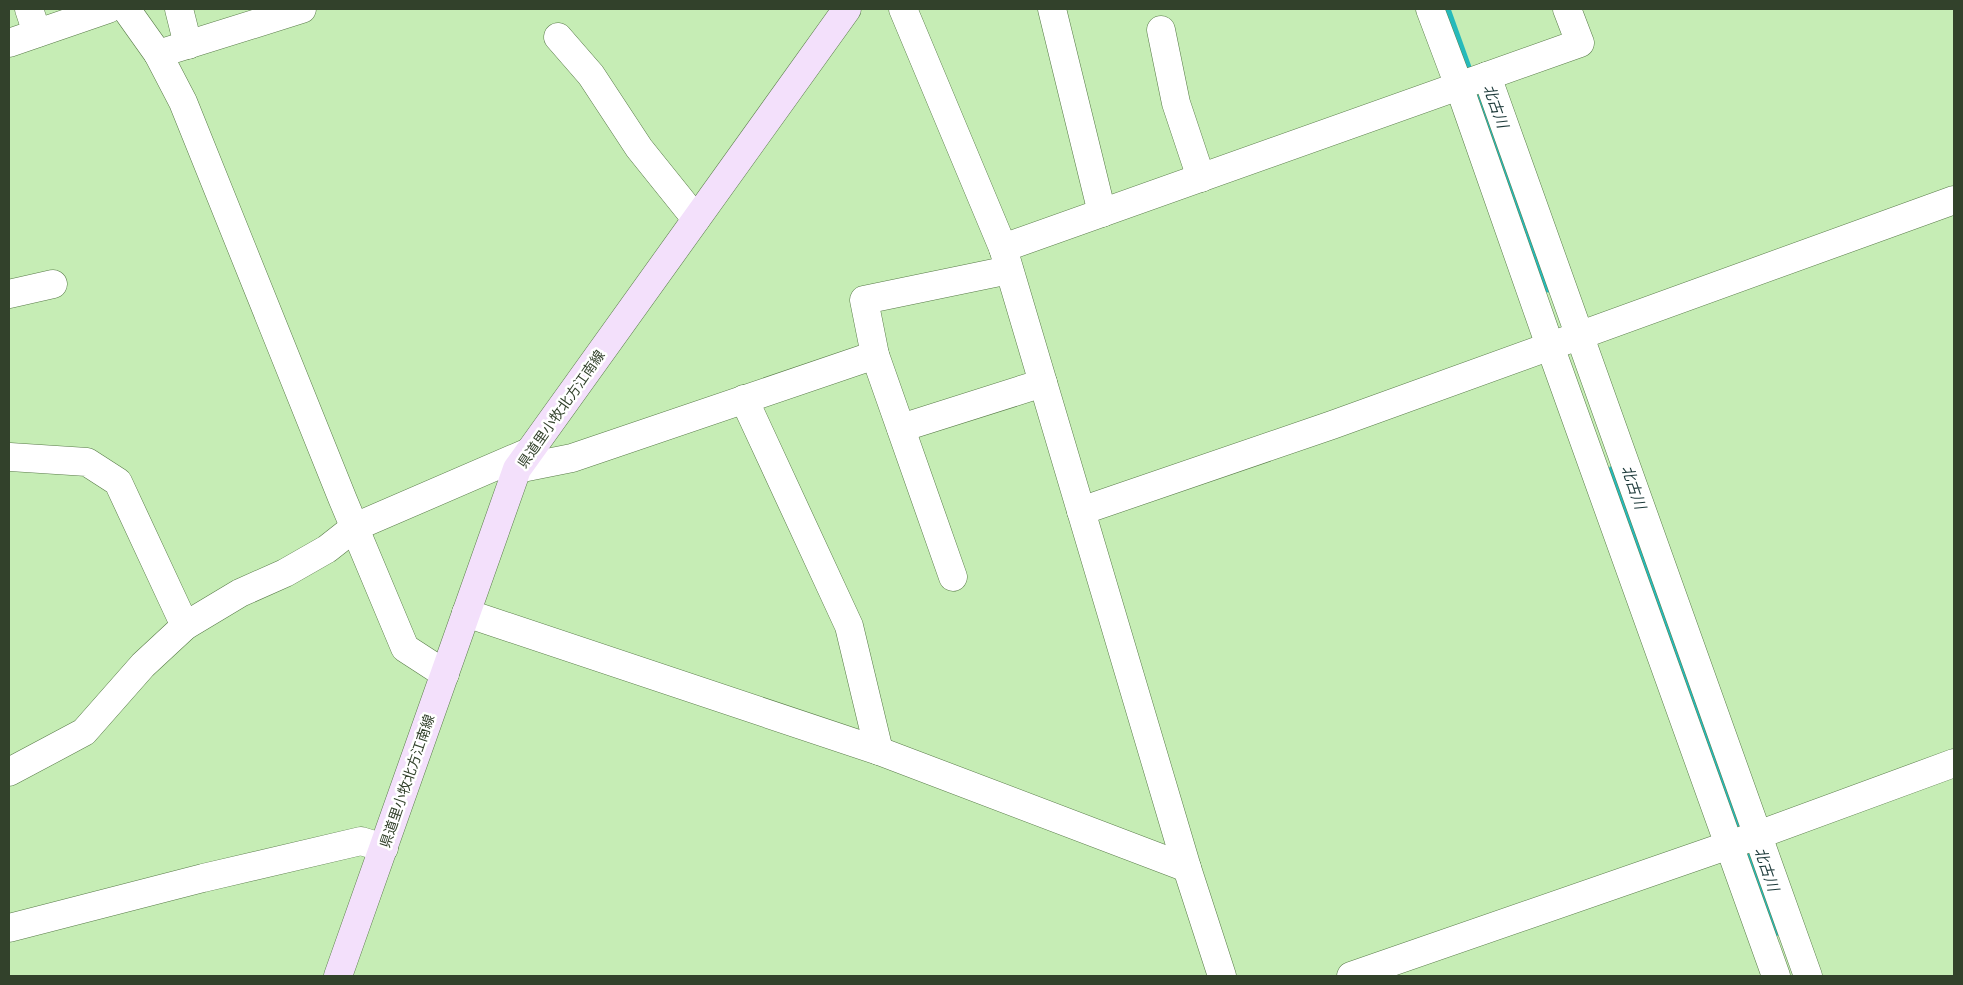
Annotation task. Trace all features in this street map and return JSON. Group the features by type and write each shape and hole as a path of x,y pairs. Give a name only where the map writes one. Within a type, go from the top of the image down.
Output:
{"main road":[{"name":"県道里小牧北方江南線","path":"338,976 466,613 524,460 847,9"}],"street":[{"path":"9,43 33,21 108,9"},
{"path":"126,9 158,54 183,102 354,527 405,648 445,674"},
{"path":"179,9 188,45"},
{"path":"158,54 302,9"},
{"path":"903,9 1006,259 1187,868 1222,976"},
{"path":"1052,9 1102,213"},
{"path":"1430,9 1473,81 1743,840 1808,976"},
{"path":"953,576 874,355 864,300 1006,259 1102,213 1580,43 1567,9"},
{"path":"1161,30 1176,103 1201,178"},
{"path":"558,37 591,74 639,148 696,220"},
{"path":"1081,512 1332,425 1954,200"},
{"path":"9,294 53,284"},
{"path":"9,772 84,732 143,665 185,626 240,593 286,574 327,549 354,527 524,460 572,458 874,355"},
{"path":"901,428 1043,383"},
{"path":"744,399 849,626 880,750"},
{"path":"10,457 87,462 118,482 185,626"},
{"path":"466,613 880,750 1187,868"},
{"path":"1351,976 1743,840 1954,763"},
{"path":"1743,840 1776,976"},
{"path":"9,928 203,878 361,841 384,848"}],"waterway":[{"name":"北古川","path":"1446,9 1548,288"},
{"name":"北古川","path":"1613,470 1775,932"}]}
